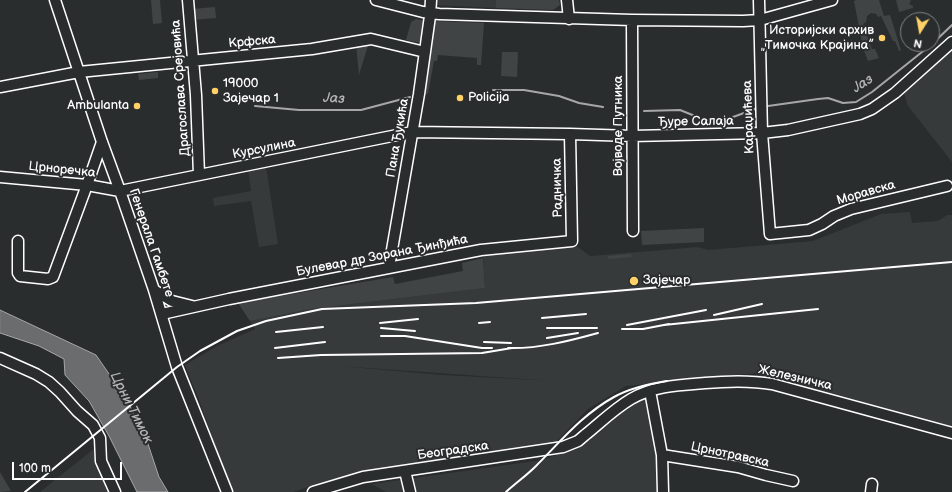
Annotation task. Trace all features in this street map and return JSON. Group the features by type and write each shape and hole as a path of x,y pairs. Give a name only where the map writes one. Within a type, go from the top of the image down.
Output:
{"street":[{"name":"Генерала Гамбете","path":"55,0 102,142 154,290 180,373 227,492"},
{"name":"Драгослава Срејовића","path":"188,0 194,61 199,175"},
{"path":"376,0 430,13 569,19 743,21 760,20 832,0"},
{"name":"Пана Ђукића","path":"389,267 425,52 431,0"},
{"path":"567,0 569,19"},
{"name":"Караџићева","path":"759,0 762,133 770,234"},
{"name":"Војводе Путника","path":"632,20 633,231"},
{"name":"Крфска","path":"0,87 79,72 312,49 372,39 425,52"},
{"name":"Ђуре Салаја","path":"412,132 632,136 762,133 788,130 867,111 895,93 952,42"},
{"name":"Курсулина","path":"120,191 412,132"},
{"name":"Радничка","path":"570,134 572,241"},
{"path":"18,241 18,273 20,276 48,279 52,277 87,186 102,142"},
{"name":"Црноречка","path":"0,177 120,191"},
{"name":"Моравска","path":"770,234 809,230 834,216 851,209 947,186"},
{"name":"Булевар др Зорана Ђинђића","path":"162,314 389,267 492,248 572,241"},
{"name":"Булевар др Зорана Ђинђића","path":"154,290 172,301 198,307"},
{"path":"0,358 36,374 49,382 86,420 93,425 100,438 102,461 115,492"},
{"name":"Железничка","path":"592,430 626,402 650,391 673,385 732,381 772,384 952,433"},
{"path":"650,391 662,455 663,492"},
{"name":"Београдска","path":"313,492 363,477 563,447 578,441 592,430"},
{"name":"Црнотравска","path":"662,455 738,467 792,481"},
{"path":"405,471 410,492"}],"shaded area":[{"path":"151,0 160,0 162,23 153,24"},
{"path":"434,0 496,0 496,8 434,5"},
{"path":"496,0 559,0 560,5 553,10 496,8"},
{"path":"879,0 884,16 890,15 900,50 895,41 893,41 881,16 878,17 876,14 871,13 867,16 866,22 863,24 872,49 875,49 879,58 868,61 863,48 854,1"},
{"path":"896,0 911,0 909,4 913,6 913,8 899,12"},
{"path":"215,7 216,18 193,20 192,9"},
{"path":"416,19 425,21 421,42 406,40 411,22"},
{"path":"434,21 484,23 481,65 477,65 477,58 438,55 437,61 434,61 428,94 423,93"},
{"path":"369,42 359,75 356,44"},
{"path":"952,47 952,162 908,106 903,90"},
{"path":"502,52 518,52 517,77 501,76"},
{"path":"158,72 158,78 139,80 138,74"},
{"path":"266,167 278,244 259,247 251,201 214,206 213,198 251,191 248,169"},
{"path":"910,212 912,223 938,221 947,215 952,215 952,427 756,377 756,373 626,386 588,409 557,441 378,469 329,480 293,492 232,492 185,365 217,346 255,329 250,321 311,309 485,288 483,252 572,243 590,256 698,247 708,250 813,241 881,214","holes":["339,366 550,381 442,375"]},
{"path":"704,228 704,242 642,245 641,231"},
{"path":"631,254 632,257 608,259 608,256"},
{"path":"483,258 485,288 311,309 250,321 238,303 393,277 395,284 463,271 462,263"},
{"path":"646,398 657,455 657,492 386,492 372,484 542,460 578,448 600,432 622,411"},
{"path":"95,448 102,474 111,492 40,492"},
{"path":"0,472 11,491 0,492"}],"water":[{"name":"Црни Тимок","path":"0,310 96,355 127,400 146,438 159,477 168,492 137,492 109,436 89,401 65,375 64,359 39,346 0,333"}],"waterway":[{"name":"Јаз","path":"940,36 952,25"},
{"name":"Јаз","path":"768,106 828,98 843,103 856,102 872,92 922,52"},
{"name":"Јаз","path":"493,90 524,90 559,96 579,103 603,107"},
{"name":"Јаз","path":"255,106 299,110 361,110 410,97"},
{"name":"Јаз","path":"733,117 755,109"},
{"name":"Јаз","path":"644,111 680,110 705,120 724,121"}],"railway":[{"path":"25,492 177,367 200,351 237,331 266,321 322,309 476,303 952,262"},
{"path":"714,315 762,304"},
{"path":"664,325 818,309"},
{"path":"627,325 706,310"},
{"path":"542,318 586,314"},
{"path":"380,323 418,319"},
{"path":"479,323 490,322"},
{"path":"622,329 643,329 669,324"},
{"path":"276,332 323,327"},
{"path":"381,328 415,331"},
{"path":"547,328 597,328"},
{"path":"547,338 578,333"},
{"path":"508,348 542,346 565,342 598,333"},
{"path":"381,336 405,336 482,348 492,348"},
{"path":"275,348 325,342"},
{"path":"484,342 511,343"},
{"path":"278,358 321,355 482,353 512,348"},
{"path":"506,492 533,469 592,411 620,394 646,385 667,381"}],"place":[{"name":"Историјски архив „Тимочка Крајина”","path":"882,38"},
{"name":"19000 Зајечар 1","path":"215,91"},
{"name":"Policija","path":"460,98"},
{"name":"Ambulanta","path":"137,106"},
{"name":"Зајечар","path":"634,281"}]}
